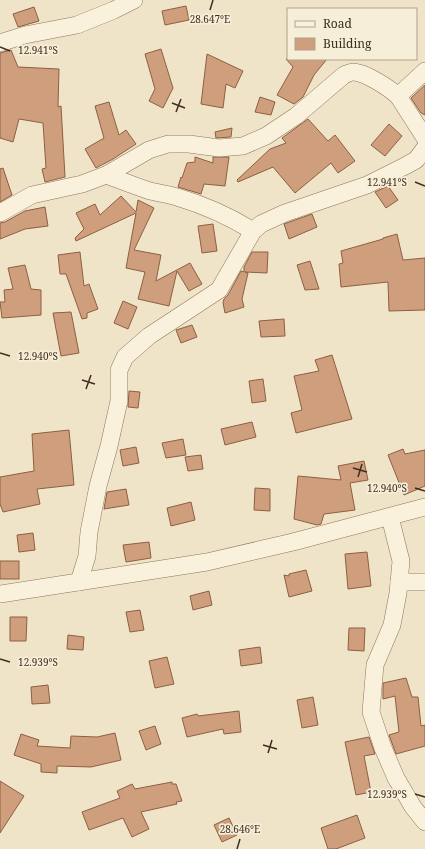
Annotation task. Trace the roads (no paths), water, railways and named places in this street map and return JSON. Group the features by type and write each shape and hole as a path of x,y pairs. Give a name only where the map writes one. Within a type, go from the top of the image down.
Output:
{"street":[{"path":"0,43 25,35 77,25 134,0"},
{"path":"398,96 425,71"},
{"path":"0,214 32,195 82,184 106,174 149,150 168,144 189,144 219,148 243,146 266,136 296,116 344,75 352,72 360,73 392,90 398,96 425,138"},
{"path":"79,582 87,556 89,532 98,486 119,401 119,370 125,357 149,336 219,290 253,231 261,224 285,213 367,185 416,160 425,148"},
{"path":"106,174 129,184 176,197 218,212 236,220 253,231"},
{"path":"0,594 207,562 293,542 425,507"},
{"path":"390,516 401,560 399,582 392,625 375,665 371,712 383,748 396,778 413,807 425,822"},
{"path":"399,582 425,582"}]}
